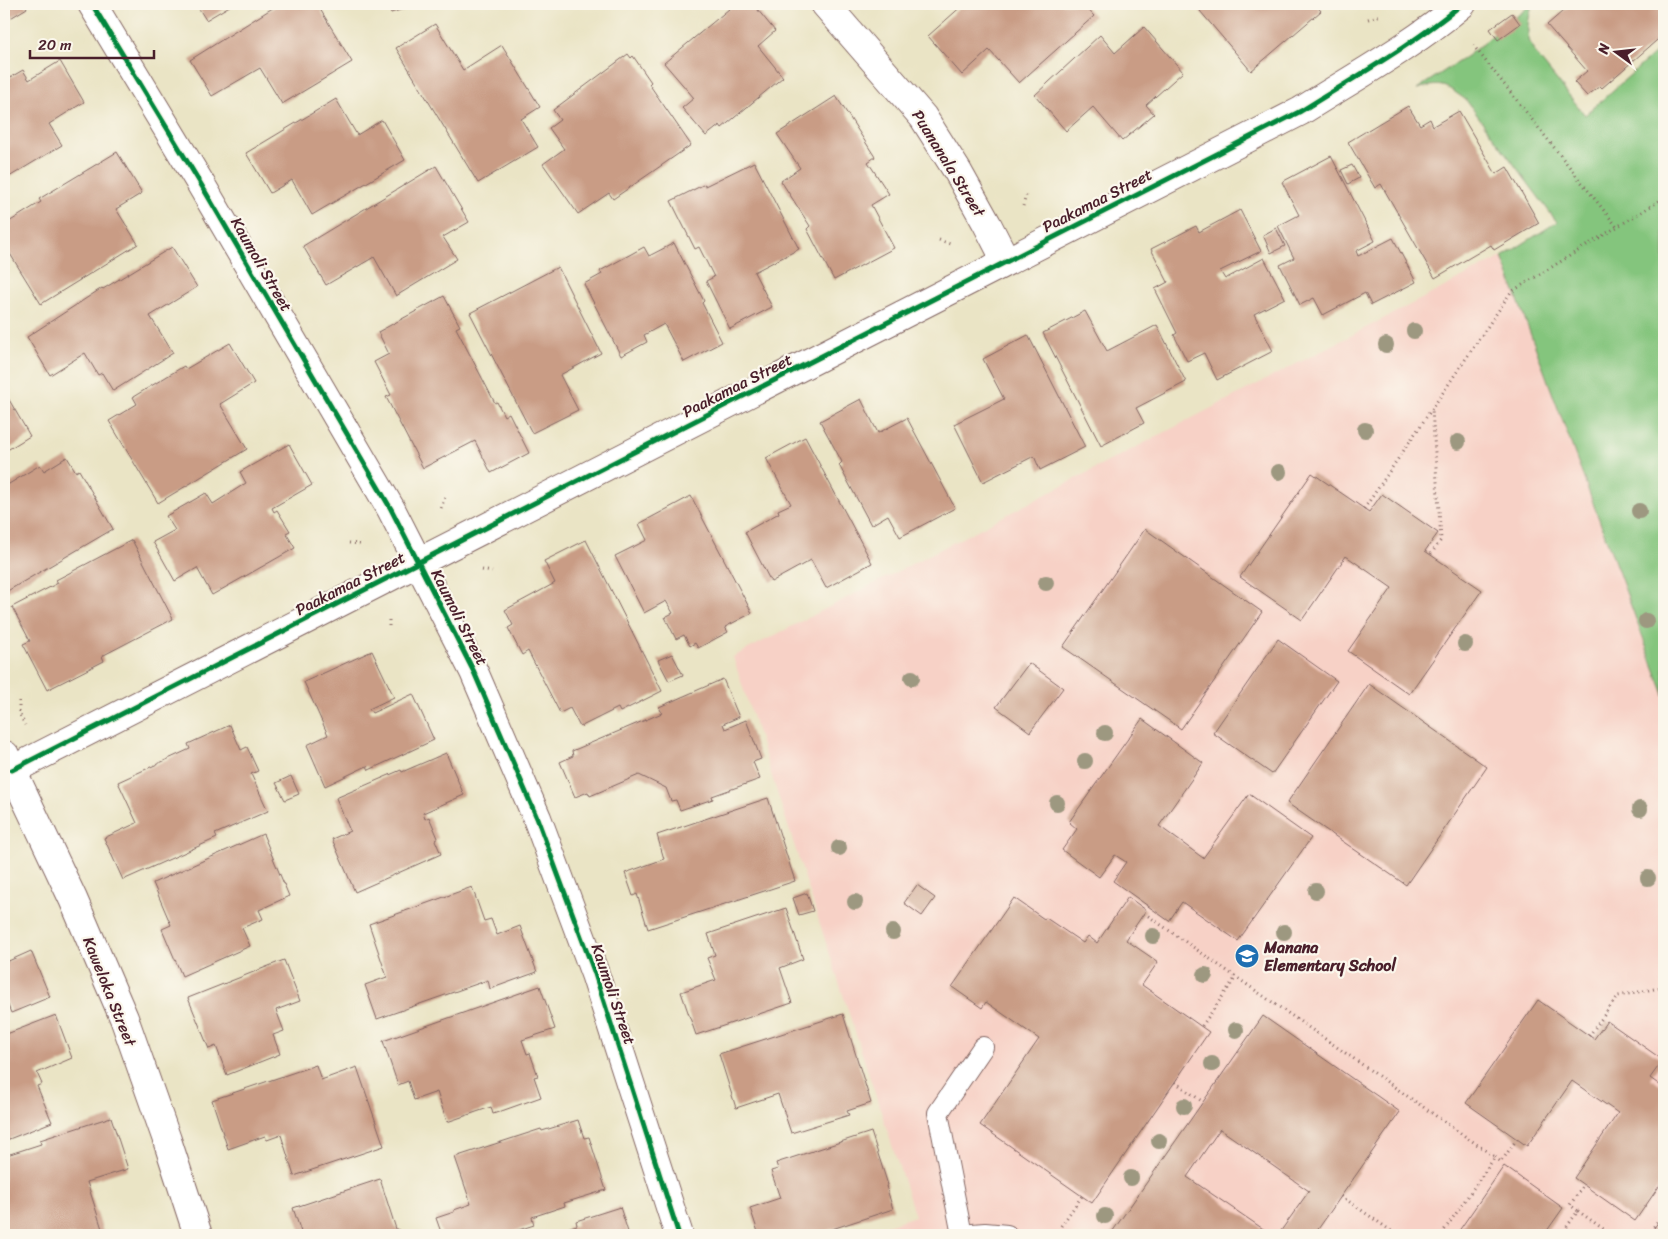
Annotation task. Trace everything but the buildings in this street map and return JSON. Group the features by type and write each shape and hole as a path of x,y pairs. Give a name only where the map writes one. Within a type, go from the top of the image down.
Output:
{"street":[{"name":"Kaumoli Street","path":"92,4 204,190 386,500 474,672 537,818 596,974 679,1235"},
{"name":"Puananala Street","path":"825,4 923,117 988,224 1006,261"},
{"name":"Paakamaa Street","path":"8,762 418,562 1301,111 1380,62 1449,7"},
{"name":"Kaweloka Street","path":"8,762 73,899 124,1018 198,1235"}],"lane":[{"path":"983,1047 938,1113 961,1235 1007,1235"}],"path":[{"path":"1368,18 1381,15"},
{"path":"1473,45 1617,227"},
{"path":"1023,206 1026,195"},
{"path":"1364,509 1512,292 1664,198"},
{"path":"939,240 950,244"},
{"path":"1430,554 1441,540 1432,409"},
{"path":"441,508 444,497"},
{"path":"349,543 360,544"},
{"path":"389,617 389,626"},
{"path":"19,701 19,713"},
{"path":"1144,913 1501,1162 1517,1138"},
{"path":"1202,1026 1236,977"},
{"path":"1589,1036 1618,996 1664,987"},
{"path":"1175,1082 1203,1102"},
{"path":"1441,1235 1495,1157"},
{"path":"1584,1184 1570,1205 1612,1235"},
{"path":"1061,1226 1082,1196"},
{"path":"1341,1196 1397,1235"},
{"path":"1561,1235 1578,1211"},
{"path":"1648,1235 1664,1212"}],"shaded area":[{"name":"Manana Elementary School","path":"1502,257 1664,695 1664,1235 858,1235 915,1216 733,657"}],"green space":[{"path":"1532,4 1528,34 1535,53 1585,115 1664,45 1664,695 1502,257 1557,222 1466,100 1443,86 1438,85 1417,89 1467,56"}],"cycle path":[{"path":"92,4 199,181 391,509 474,672 537,818 595,974 679,1235"},
{"path":"12,770 1301,111 1404,47 1462,4"}],"place":[{"name":"Manana Elementary School","path":"1247,956"}]}
